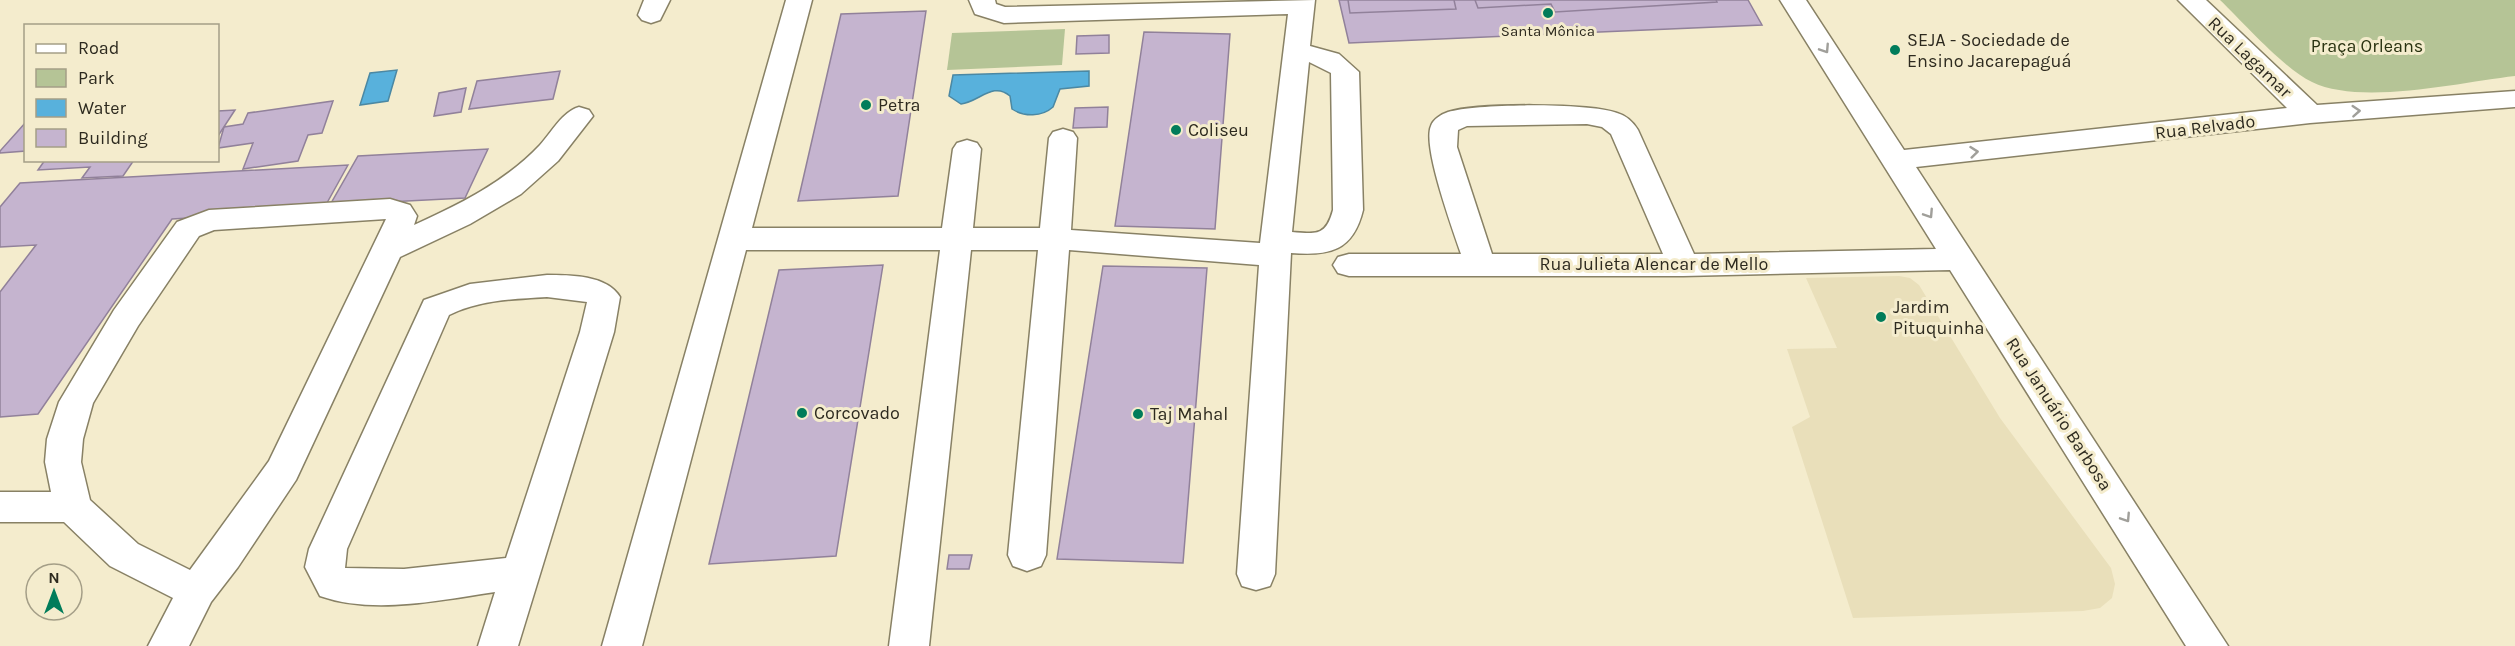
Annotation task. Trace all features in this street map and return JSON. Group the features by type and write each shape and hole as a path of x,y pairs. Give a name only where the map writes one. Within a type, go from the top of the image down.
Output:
{"street":[{"path":"622,646 800,0"},
{"path":"982,0 984,9 1004,15 1302,3 1275,248 1256,574"},
{"name":"Rua Januário Barbosa","path":"1793,0 2208,646"},
{"name":"Rua Lagamar","path":"2191,0 2310,114"},
{"path":"735,239 956,237 1275,248 1334,240 1345,227 1348,210 1345,72 1327,57 1297,52"},
{"name":"Rua Relvado","path":"1895,160 2310,114 2515,99"},
{"path":"1480,265 1443,147 1443,128 1448,122 1467,117 1587,115 1618,123 1624,130 1683,265"},
{"path":"387,250 471,210 525,175 555,147 579,116"},
{"path":"1027,555 1063,138"},
{"path":"909,646 967,149"},
{"path":"168,646 197,590 224,556 283,470 402,216 394,210 209,220 194,224 126,318 76,402 65,439 63,462 73,507 124,555 169,579 197,590"},
{"name":"Rua Julieta Alencar de Mello","path":"1349,265 1683,265 1958,259"},
{"path":"498,646 597,332 604,297 589,288 570,285 482,291 447,300 436,308 328,549 324,567 334,584 351,586 422,584 520,573"},
{"path":"0,507 73,507"}],"shaded area":[{"path":"1899,276 1910,278 1919,285 2000,418 2111,568 2115,584 2112,598 2100,608 2083,611 1853,618 1792,427 1810,417 1787,349 1837,348 1806,278"}],"green space":[{"name":"Praça Orleans","path":"2220,0 2515,0 2515,76 2440,87 2384,92 2333,89 2312,82 2289,67"},
{"path":"1065,29 1062,65 947,70 952,33"}],"water":[{"path":"397,70 388,101 360,105 370,73"},
{"path":"1089,71 1089,86 1060,89 1053,107 1044,113 1033,115 1012,109 1010,96 1004,92 992,91 961,104 949,96 953,75"}],"building":[{"name":"Santa Mônica","path":"1339,0 1748,0 1762,25 1349,43"},
{"path":"1348,0 1454,0 1456,9 1350,13"},
{"path":"1475,0 1716,0 1717,2 1555,12 1551,4 1478,8"},
{"name":"Petra","path":"926,11 898,196 798,201 841,14"},
{"name":"Coliseu","path":"1144,32 1230,34 1215,229 1115,226"},
{"path":"1109,35 1109,53 1076,54 1077,36"},
{"path":"560,71 553,99 469,109 477,81"},
{"path":"466,88 461,112 434,116 439,93"},
{"path":"333,101 322,133 308,135 298,161 243,169 253,143 219,148 219,144 224,127 243,124 248,113"},
{"path":"1108,107 1107,127 1073,128 1075,108"},
{"path":"235,110 219,134 219,111"},
{"path":"24,124 24,151 0,153"},
{"path":"488,149 465,198 330,205 358,156"},
{"path":"44,162 133,162 123,176 82,178 90,167 38,170"},
{"path":"348,165 323,210 172,219 38,414 0,417 0,292 36,245 0,247 0,207 20,183"},
{"name":"Corcovado","path":"883,265 836,556 709,564 779,270"},
{"name":"Taj Mahal","path":"1103,266 1207,268 1183,563 1057,559"},
{"path":"949,555 972,555 969,569 947,569"}],"place":[{"name":"Santa Mônica","path":"1548,13"},
{"name":"SEJA - Sociedade de Ensino Jacarepaguá","path":"1895,50"},
{"name":"Petra","path":"866,105"},
{"name":"Coliseu","path":"1176,130"},
{"name":"Jardim Pituquinha","path":"1881,317"},
{"name":"Corcovado","path":"802,413"},
{"name":"Taj Mahal","path":"1138,414"}]}
